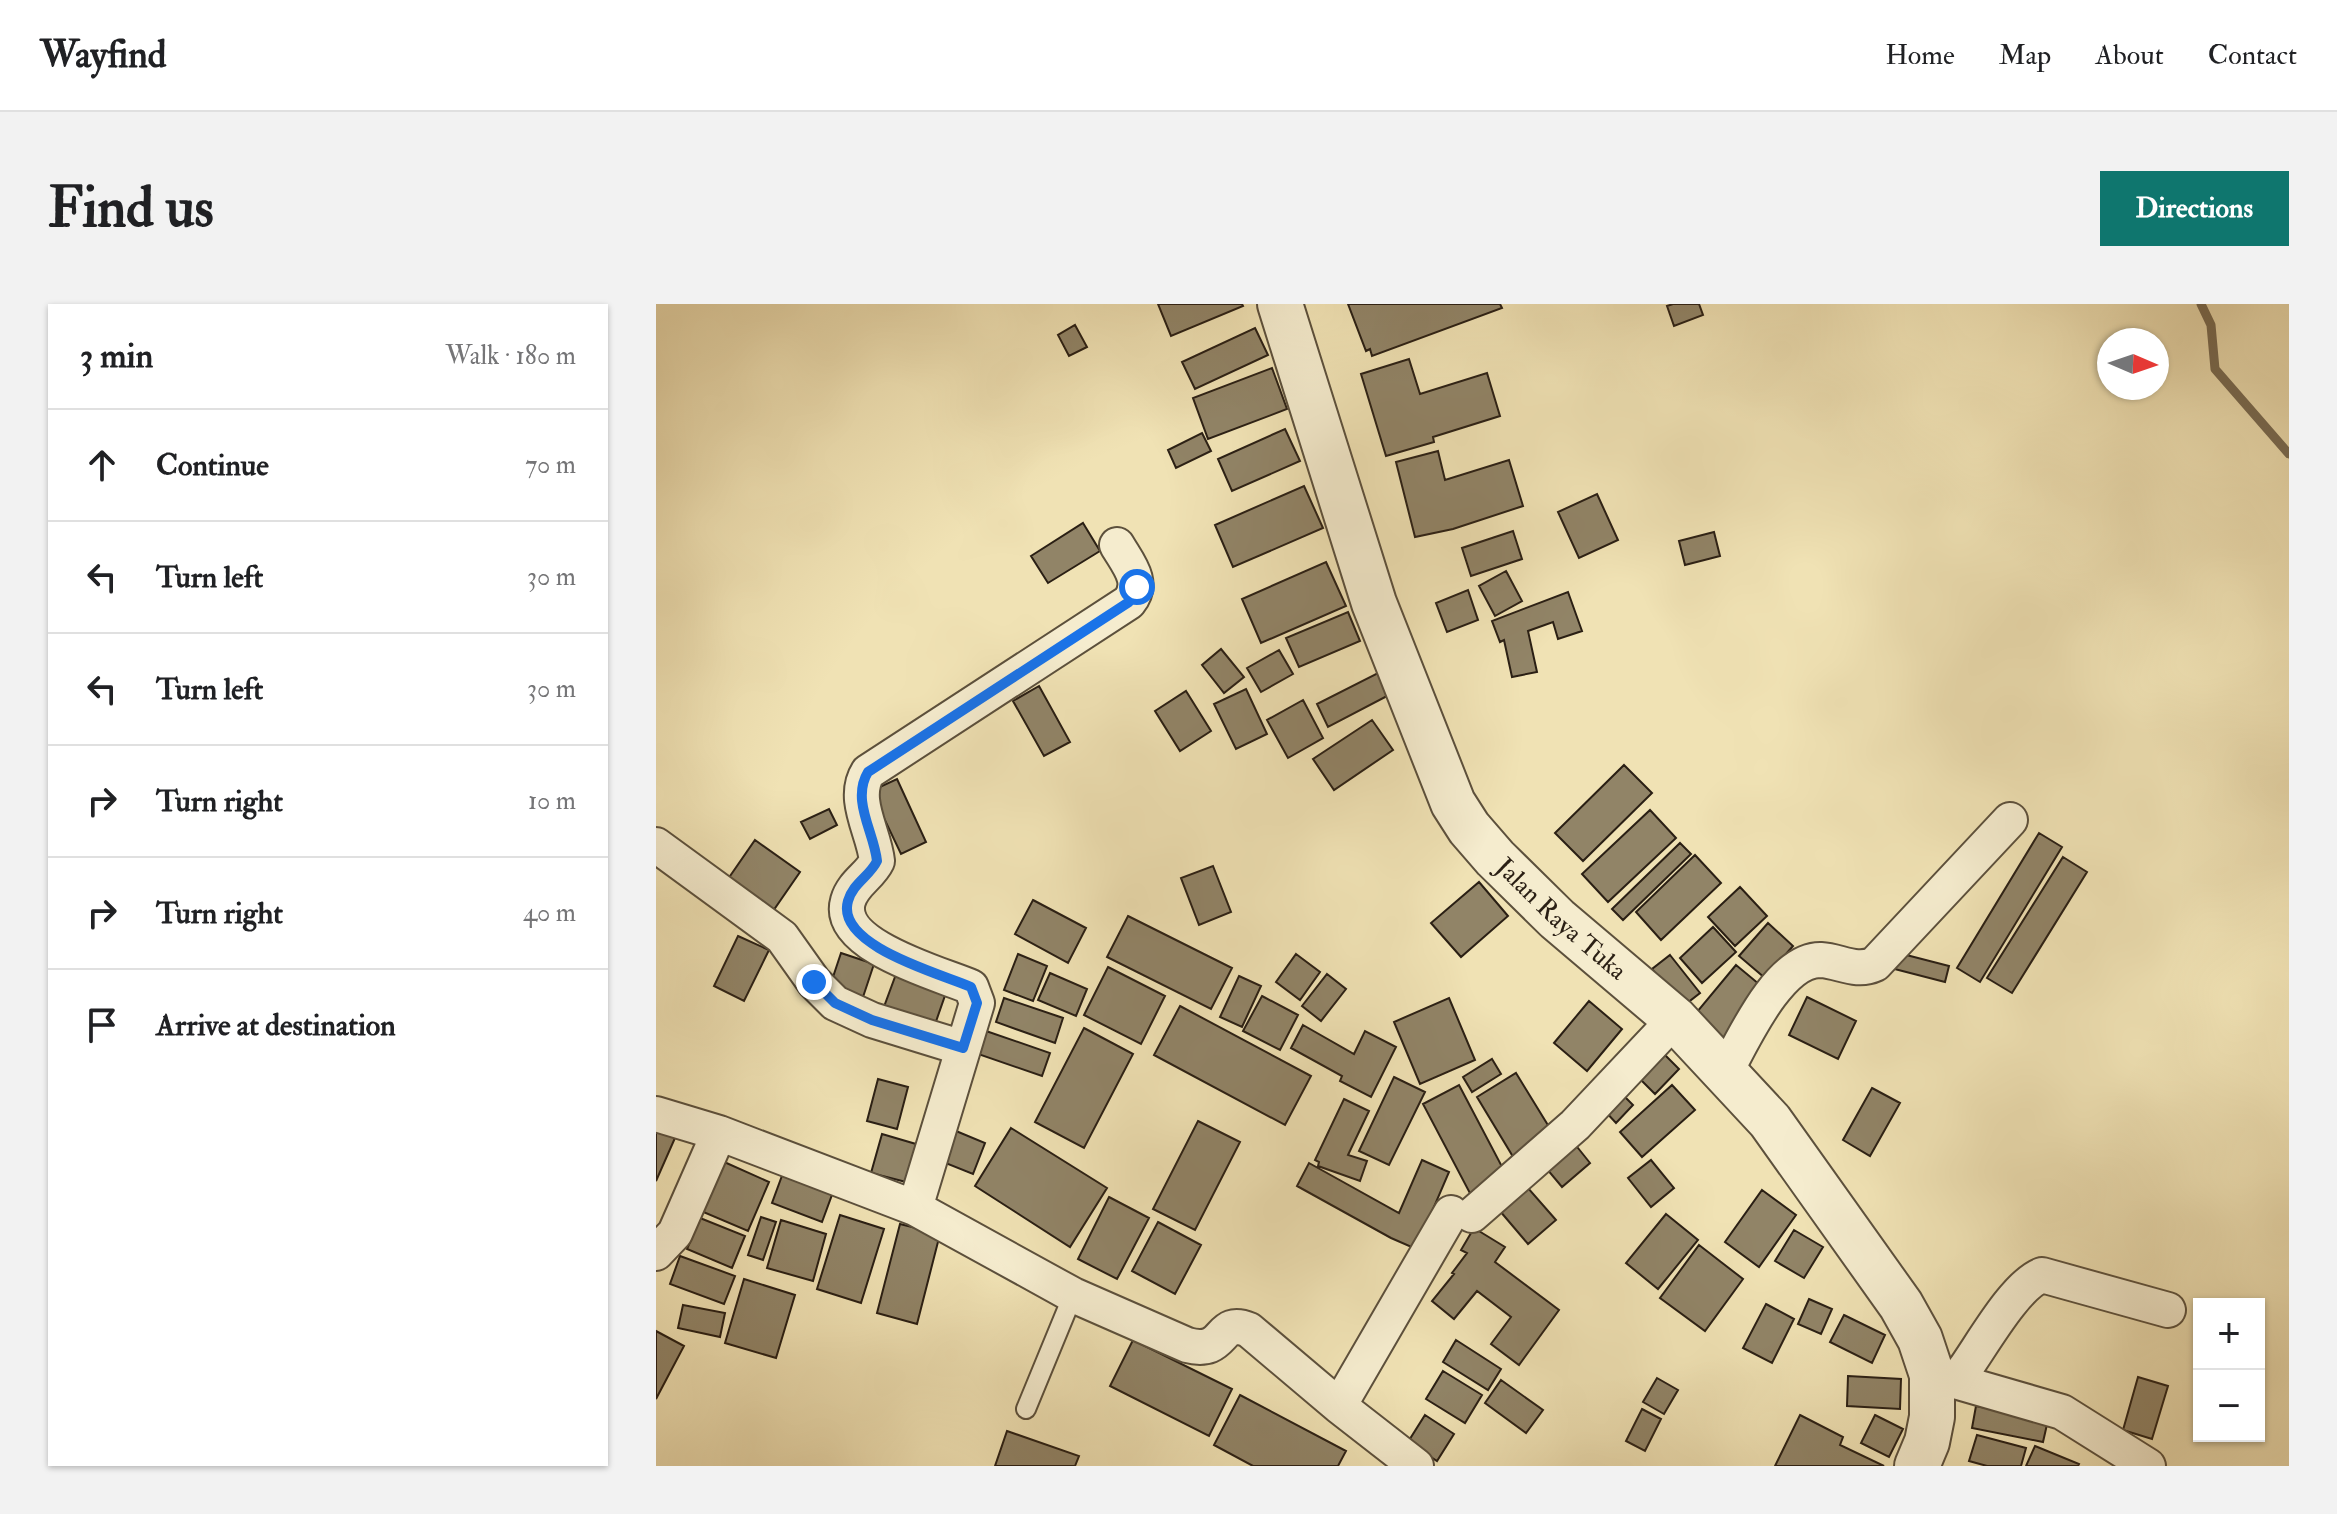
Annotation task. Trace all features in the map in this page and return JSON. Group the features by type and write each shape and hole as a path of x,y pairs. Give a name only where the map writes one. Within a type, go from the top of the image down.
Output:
{"street":[{"name":"Jalan Raya Tuka","path":"1280,304 1374,603 1453,803 1478,838 1536,899 1675,1019 1770,1121 1901,1305 1946,1379 1917,1466"},
{"path":"915,1208 977,1003 971,987 876,948 860,934 848,913 851,892 877,861 862,802 862,784 868,772 1129,602 1136,592 1135,578 1117,545"},
{"path":"1725,1073 1746,1033 1785,975 1807,961 1858,968 1875,964 2010,820"},
{"path":"656,845 782,937 814,982 835,1003 872,1020 963,1048"},
{"path":"1339,1406 1461,1214 1575,1125 1675,1019"},
{"path":"656,1114 719,1133 915,1208 1073,1295 1198,1348 1211,1347 1226,1330 1241,1326 1416,1466"},
{"path":"656,1253 675,1233 719,1133"},
{"path":"1946,1379 1964,1370 2019,1292 2030,1279 2042,1275 2168,1310"},
{"path":"1946,1379 2062,1412 2148,1466"}],"lane":[{"path":"1026,1409 1073,1295"}],"building":[{"path":"1158,304 1242,304 1243,306 1171,336"},
{"path":"1348,304 1500,304 1502,308 1372,356 1370,349 1366,351"},
{"path":"1699,304 1703,315 1674,326 1667,306"},
{"path":"1075,325 1087,347 1069,356 1058,335"},
{"path":"1255,328 1268,355 1195,389 1182,362"},
{"path":"1409,359 1420,394 1487,373 1500,416 1433,437 1434,442 1386,456 1361,374"},
{"path":"1272,368 1287,409 1208,439 1193,398"},
{"path":"1285,429 1300,461 1232,491 1218,459"},
{"path":"1202,433 1211,451 1176,468 1168,450"},
{"path":"1438,451 1445,480 1509,460 1523,506 1453,529 1415,537 1396,462"},
{"path":"1304,486 1323,528 1233,567 1215,525"},
{"path":"1597,494 1618,540 1579,558 1558,512"},
{"path":"1083,523 1100,551 1048,583 1031,556"},
{"path":"1513,531 1522,559 1471,576 1462,548"},
{"path":"1714,532 1720,556 1685,565 1679,541"},
{"path":"1326,562 1346,606 1261,643 1242,599"},
{"path":"1506,571 1522,601 1495,616 1479,586"},
{"path":"1468,590 1478,620 1447,632 1436,603"},
{"path":"1568,592 1582,631 1558,639 1553,622 1528,631 1537,672 1512,677 1504,640 1500,642 1492,621"},
{"path":"1348,612 1360,641 1299,667 1286,638"},
{"path":"1221,649 1244,677 1224,693 1202,665"},
{"path":"1279,650 1293,674 1261,692 1247,668"},
{"path":"1378,673 1389,695 1328,727 1317,704"},
{"path":"1039,686 1070,742 1044,756 1013,701"},
{"path":"1246,689 1267,734 1236,749 1214,704"},
{"path":"1186,691 1211,731 1180,751 1155,711"},
{"path":"1303,700 1323,738 1288,758 1267,720"},
{"path":"1372,720 1393,750 1334,790 1313,759"},
{"path":"1624,765 1652,793 1583,861 1555,833"},
{"path":"897,779 926,842 901,854 871,791"},
{"path":"829,809 837,825 810,839 801,822"},
{"path":"1650,810 1676,838 1608,902 1582,874"},
{"path":"2039,833 2062,847 1980,982 1957,968"},
{"path":"755,840 800,872 773,911 728,879"},
{"path":"1680,843 1691,854 1623,920 1612,909"},
{"path":"1695,855 1721,883 1661,940 1636,912"},
{"path":"2063,857 2087,872 2012,993 1987,978"},
{"path":"1213,866 1231,912 1199,925 1181,878"},
{"path":"1479,882 1508,916 1461,957 1431,923"},
{"path":"1740,887 1767,916 1735,946 1708,917"},
{"path":"1033,900 1086,928 1068,963 1015,934"},
{"path":"1128,916 1232,968 1211,1009 1107,957"},
{"path":"1768,923 1793,946 1765,978 1739,956"},
{"path":"1713,927 1736,952 1702,983 1680,958"},
{"path":"738,936 769,950 744,1001 714,986"},
{"path":"1887,950 1949,966 1945,982 1883,966"},
{"path":"841,953 874,964 861,1003 828,992"},
{"path":"1018,954 1047,966 1033,1001 1004,990"},
{"path":"1296,954 1320,972 1300,1000 1276,982"},
{"path":"1670,955 1700,993 1682,1007 1652,969"},
{"path":"1736,965 1765,989 1720,1042 1692,1018"},
{"path":"899,966 949,984 932,1033 881,1015"},
{"path":"1108,967 1165,996 1141,1044 1084,1015"},
{"path":"1050,973 1087,989 1076,1016 1038,1000"},
{"path":"1327,974 1346,989 1321,1021 1302,1006"},
{"path":"1239,976 1261,986 1242,1027 1220,1017"},
{"path":"1262,996 1298,1015 1280,1050 1243,1031"},
{"path":"1807,997 1856,1021 1838,1059 1789,1035"},
{"path":"1004,998 1063,1018 1055,1043 996,1022"},
{"path":"1449,998 1475,1060 1420,1084 1394,1022"},
{"path":"1589,1001 1622,1029 1587,1071 1554,1043"},
{"path":"1180,1006 1311,1076 1285,1125 1154,1055"},
{"path":"1303,1025 1354,1054 1365,1031 1396,1047 1371,1097 1340,1081 1342,1076 1291,1048"},
{"path":"1084,1028 1133,1054 1084,1148 1035,1122"},
{"path":"986,1031 1050,1053 1042,1076 978,1054"},
{"path":"1659,1049 1679,1069 1655,1094 1634,1073"},
{"path":"1492,1059 1501,1074 1472,1092 1463,1077"},
{"path":"1516,1073 1554,1135 1515,1160 1477,1097"},
{"path":"1394,1077 1425,1092 1389,1165 1359,1151"},
{"path":"878,1079 908,1087 897,1129 867,1121"},
{"path":"1459,1085 1509,1180 1473,1199 1423,1104"},
{"path":"1672,1085 1695,1110 1642,1157 1620,1132"},
{"path":"1872,1088 1900,1103 1870,1156 1843,1140"},
{"path":"1621,1093 1633,1105 1616,1123 1604,1110"},
{"path":"1344,1099 1369,1111 1348,1155 1367,1161 1360,1181 1318,1166 1319,1162 1315,1160"},
{"path":"1198,1121 1240,1142 1195,1230 1153,1209"},
{"path":"1011,1128 1107,1188 1070,1247 975,1186"},
{"path":"656,1129 675,1138 656,1181"},
{"path":"956,1131 985,1143 973,1174 943,1162"},
{"path":"882,1134 916,1144 906,1182 871,1173"},
{"path":"1570,1138 1590,1163 1562,1187 1541,1162"},
{"path":"1422,1160 1449,1172 1416,1249 1297,1186 1309,1163 1399,1213"},
{"path":"1651,1160 1674,1188 1651,1207 1628,1178"},
{"path":"722,1161 769,1182 748,1231 701,1211"},
{"path":"783,1173 833,1192 822,1222 772,1203"},
{"path":"1521,1180 1556,1220 1528,1244 1494,1204"},
{"path":"1762,1190 1796,1215 1759,1267 1725,1242"},
{"path":"1109,1197 1149,1218 1117,1279 1078,1259"},
{"path":"1666,1214 1698,1240 1658,1289 1626,1263"},
{"path":"840,1215 884,1229 861,1303 817,1289"},
{"path":"761,1217 776,1222 763,1260 748,1255"},
{"path":"700,1218 745,1236 732,1268 687,1249"},
{"path":"781,1220 826,1234 813,1281 767,1268"},
{"path":"1158,1222 1201,1245 1175,1294 1132,1271"},
{"path":"900,1224 940,1234 917,1324 877,1313"},
{"path":"1474,1228 1505,1247 1495,1262 1559,1310 1519,1365 1491,1344 1511,1317 1477,1291 1454,1319 1432,1301 1467,1253 1461,1250"},
{"path":"1794,1230 1823,1247 1804,1278 1775,1261"},
{"path":"1699,1245 1743,1279 1705,1331 1660,1298"},
{"path":"680,1256 735,1276 724,1304 670,1284"},
{"path":"744,1279 795,1295 776,1358 725,1343"},
{"path":"1809,1299 1832,1309 1821,1334 1798,1324"},
{"path":"1766,1304 1794,1319 1772,1363 1743,1348"},
{"path":"683,1305 725,1313 720,1337 678,1328"},
{"path":"1844,1315 1885,1335 1872,1363 1830,1342"},
{"path":"656,1331 684,1346 656,1399"},
{"path":"1133,1340 1232,1389 1209,1436 1110,1386"},
{"path":"1456,1340 1501,1369 1488,1390 1443,1362"},
{"path":"1443,1371 1482,1395 1465,1423 1426,1399"},
{"path":"1848,1376 1901,1379 1900,1409 1847,1406"},
{"path":"2138,1377 2168,1386 2152,1439 2123,1430"},
{"path":"1657,1378 1678,1390 1664,1414 1643,1402"},
{"path":"1501,1380 1543,1410 1526,1433 1485,1403"},
{"path":"1240,1395 1346,1451 1338,1466 1253,1466 1214,1445"},
{"path":"1976,1406 2048,1420 2043,1442 1972,1428"},
{"path":"1642,1409 1661,1419 1645,1451 1626,1441"},
{"path":"1425,1415 1454,1434 1437,1461 1408,1442"},
{"path":"1800,1415 1843,1437 1840,1445 1884,1466 1775,1466"},
{"path":"1875,1415 1903,1429 1889,1457 1861,1443"},
{"path":"1007,1431 1079,1456 1075,1466 995,1466"},
{"path":"1977,1435 2026,1448 2021,1466 1987,1466 1969,1461"},
{"path":"2035,1446 2079,1464 2026,1466"}],"waterway":[{"path":"2201,304 2211,325 2215,369 2289,454"}],"route":[{"path":"814,982 835,1003 872,1020 963,1048 977,1003 971,987 876,948 860,934 848,913 851,892 877,861 862,802 864,778 868,772 1129,602 1137,587"}]}
